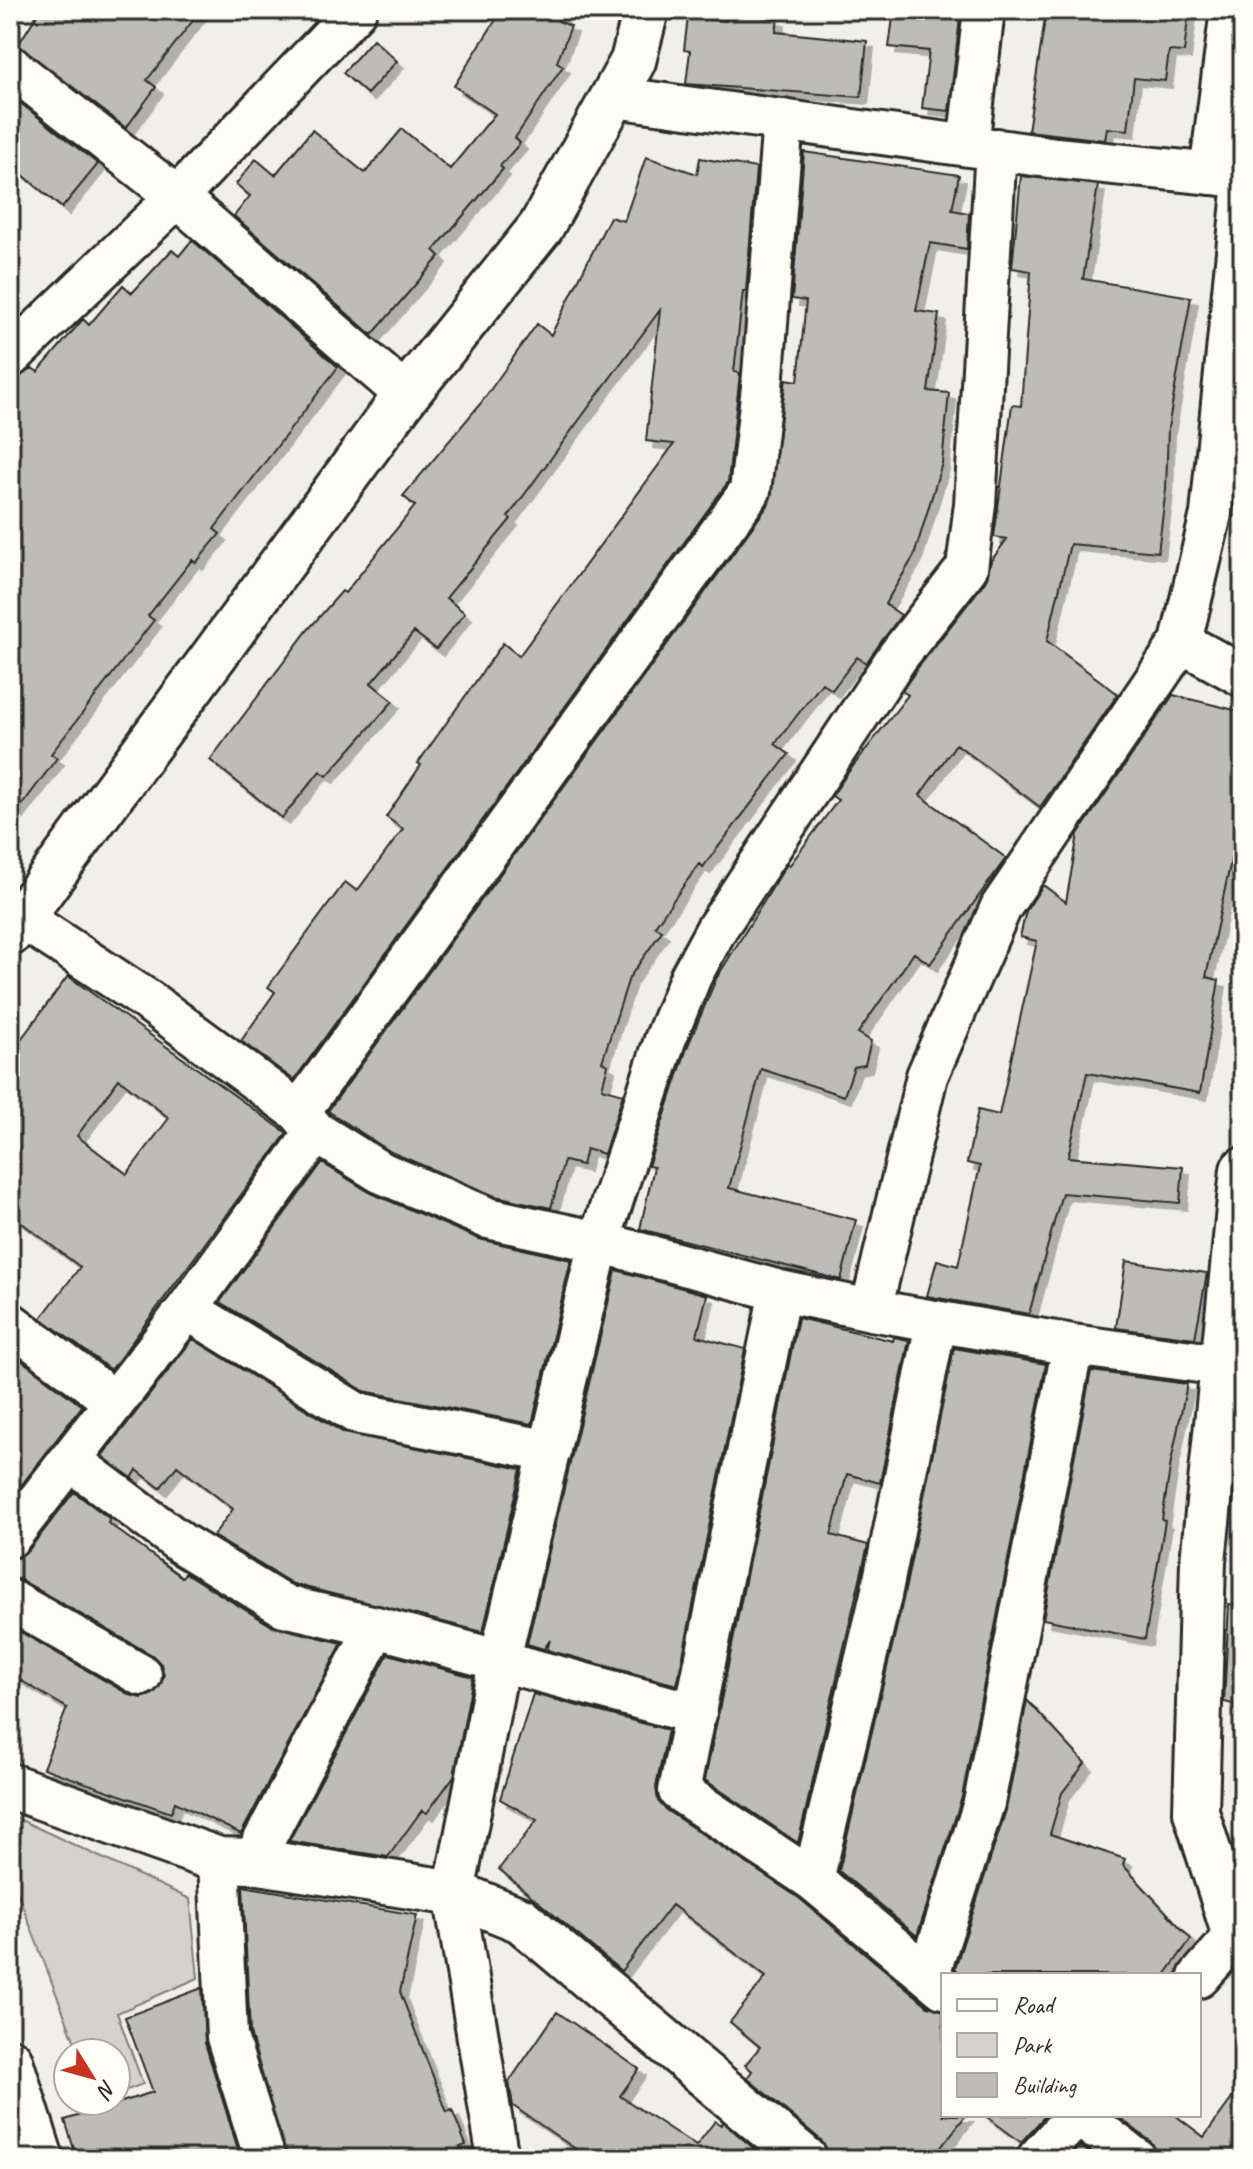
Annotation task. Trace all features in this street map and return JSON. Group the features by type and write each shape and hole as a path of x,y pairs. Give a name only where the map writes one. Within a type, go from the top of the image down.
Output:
{"street":[{"path":"10,357 177,197 356,10"},
{"path":"646,10 633,61 541,227 406,395 14,920 150,1002 307,1122 380,1172 488,1218 599,1242 780,1291 936,1323 1234,1366"},
{"path":"498,2159 454,1893 499,1663 599,1242 665,1040 691,976 717,928 898,656 967,568 975,504 984,10"},
{"path":"871,1310 927,1076 1001,907 1181,642 1211,514 1232,181 1231,10"},
{"path":"10,66 177,197 406,395"},
{"path":"614,97 1232,181"},
{"path":"10,1537 187,1309 307,1122 750,491 762,387 783,120"},
{"path":"1181,642 1243,676"},
{"path":"1201,1975 1239,1941 1196,1812 1203,1561 1234,1366 1243,1170"},
{"path":"780,1291 679,1791 813,1880 936,1981 984,1803 1073,1345"},
{"path":"187,1309 356,1413 550,1451"},
{"path":"10,1323 114,1401"},
{"path":"813,1880 881,1595 936,1323"},
{"path":"70,1460 182,1544 284,1606 376,1627 499,1663 696,1714"},
{"path":"10,1600 141,1675"},
{"path":"265,2159 227,2037 236,1860 376,1627"},
{"path":"10,1786 236,1860 454,1893 521,1920 805,2159"},
{"path":"10,2061 41,2159"},
{"path":"1037,2159 1076,2117"},
{"path":"1081,2117 1136,2159"}],"green space":[{"path":"10,1815 190,1899 198,1978 117,2013 126,2037 73,2037 10,1873"},
{"path":"132,2054 143,2084 132,2088"}],"building":[{"path":"40,10 201,10 147,80 156,87 126,128 18,45"},
{"path":"502,10 564,10 558,21 571,26 557,62 563,66 515,138 520,143 500,166 503,169 434,250 440,256 372,335 234,216 250,196 236,184 256,159 275,175 312,130 365,173 402,129 450,169 495,114 454,86"},
{"path":"894,10 961,10 949,111 922,108 929,51 889,47"},
{"path":"1100,10 1189,10 1184,52 1169,51 1165,81 1134,78 1128,130 1107,128 1105,140 1028,131 1046,12 1100,16"},
{"path":"728,12 778,19 776,32 867,41 861,97 686,84 690,51 684,50 688,17 726,21"},
{"path":"373,39 397,61 367,94 343,73"},
{"path":"10,95 98,164 62,208 10,164"},
{"path":"804,152 959,175 952,210 969,213 967,249 930,243 916,311 939,314 928,391 949,393 942,463 914,556 885,604 901,615 866,663 857,657 832,690 822,683 775,744 789,754 703,867 699,864 655,926 662,931 629,978 602,1062 608,1065 602,1088 623,1094 604,1154 586,1149 582,1165 564,1161 551,1208 495,1196 391,1152 328,1111 769,504 786,379 798,381 806,301 792,299"},
{"path":"646,157 697,174 700,158 756,168 746,291 743,291 734,372 740,373 728,482 294,1080 241,1041 275,992 268,987 345,882 357,891 403,829 386,817 421,765 418,763 503,643 519,656 674,444 646,441 660,310 508,517 511,519 446,598 465,613 436,649 414,632 371,683 393,701 327,776 320,771 282,818 210,760 307,631 342,591 345,593 415,506 403,496 481,403 537,324 551,335 610,217 624,221"},
{"path":"1021,176 1098,185 1083,279 1191,297 1168,428 1166,489 1158,552 1070,544 1047,641 1118,694 1040,807 956,744 920,795 1006,858 930,964 914,953 858,1033 871,1041 865,1065 854,1067 844,1096 761,1069 729,1188 856,1220 841,1280 640,1229 654,1167 648,1166 687,1048 716,979 787,864 789,866 838,800 832,796 908,695 902,691 985,582 991,561 1007,539 994,537 1012,405 1021,406 1031,271 1012,268"},
{"path":"192,240 338,367 214,529 220,534 196,563 192,560 148,616 154,620 51,754 57,758 10,821 10,384 32,368 38,372 83,319 89,325 123,285 132,293 172,250 179,256"},
{"path":"1173,695 1243,712 1243,805 1206,977 1219,980 1200,1093 1087,1073 1068,1157 1183,1167 1180,1203 1062,1193 1029,1314 927,1296 937,1260 958,1266 980,1166 967,1163 978,1110 999,1115 1037,941 1020,937 1026,911 1043,885 1066,902 1078,834"},
{"path":"68,976 287,1133 111,1370 41,1318 80,1267 10,1214 10,1054","holes":["119,1079 169,1118 127,1174 77,1136"]},
{"path":"322,1163 371,1193 479,1239 571,1260 532,1424 364,1391 220,1302"},
{"path":"1126,1261 1207,1273 1195,1338 1116,1328"},
{"path":"616,1270 707,1295 697,1336 745,1349 677,1685 547,1650 550,1640 544,1649 527,1644"},
{"path":"798,1318 893,1341 894,1337 909,1340 880,1483 847,1474 831,1535 868,1545 798,1843 705,1780"},
{"path":"193,1339 344,1433 521,1469 483,1632 293,1584 213,1536 233,1509 177,1466 160,1488 137,1470 132,1478 102,1456"},
{"path":"954,1348 1046,1364 962,1797 917,1936 839,1871 903,1600"},
{"path":"13,1354 82,1406 10,1500 10,1358"},
{"path":"1091,1371 1187,1384 1171,1462 1162,1520 1165,1521 1145,1639 1043,1619"},
{"path":"74,1492 110,1519 108,1523 182,1577 185,1573 272,1626 342,1643 241,1834 175,1802 171,1813 43,1768 67,1708 10,1674 10,1626 130,1695 142,1698 153,1694 164,1676 161,1664 152,1655 21,1580 10,1577 10,1560 28,1551"},
{"path":"1229,1604 1243,1606 1243,1706 1224,1702"},
{"path":"388,1654 473,1677 454,1776 427,1813 422,1810 388,1857 289,1841"},
{"path":"533,1694 668,1730 656,1787 658,1801 666,1810 799,1898 928,2006 941,2009 941,2117 964,2117 932,2159 829,2159 821,2140 747,2078 752,2071 745,2065 760,2047 730,2022 766,1977 672,1905 621,1971 499,1869 537,1820 500,1799"},
{"path":"1027,1700 1085,1763 1062,1793 1050,1834 1125,1859 1123,1865 1191,1939 1166,1973 959,1973 955,1968 1006,1810"},
{"path":"243,1886 417,1915 400,1992 447,2112 452,2110 466,2145 460,2147 465,2159 287,2159 250,2033"},
{"path":"202,1988 205,2043 241,2159 77,2159 65,2120 74,2117 132,2117 132,2099 153,2092 125,2017"},
{"path":"557,2012 639,2069 620,2096 696,2146 715,2121 721,2125 723,2122 766,2159 590,2159 513,2106 509,2082"},
{"path":"1243,2083 1243,2159 1159,2159 1150,2141 1119,2117 1178,2117 1204,2137"},
{"path":"987,2117 1044,2117 1021,2142"},
{"path":"1080,2146 1098,2159 1068,2159"}]}
